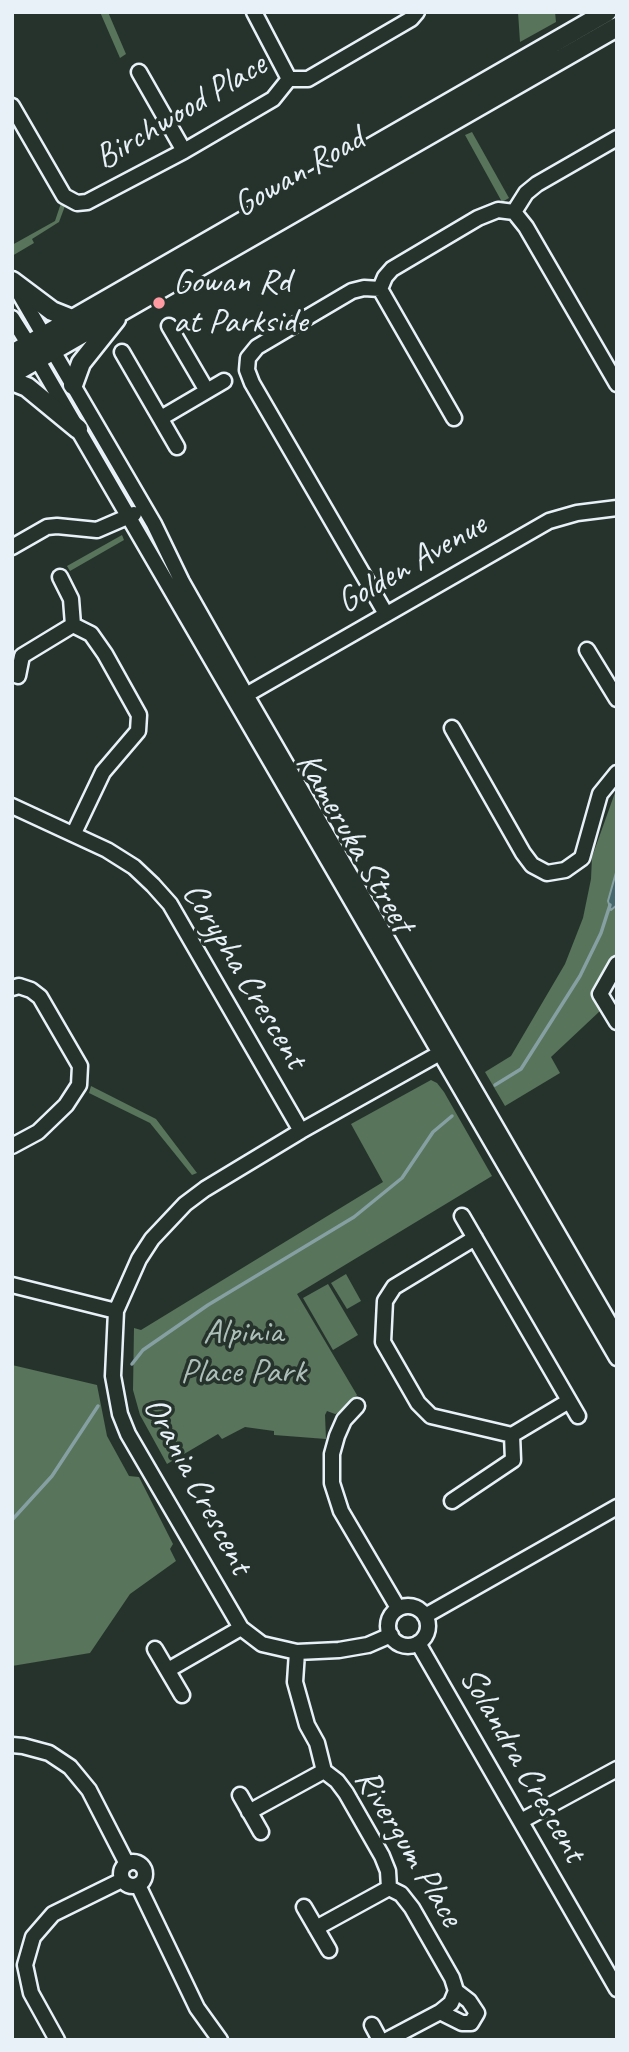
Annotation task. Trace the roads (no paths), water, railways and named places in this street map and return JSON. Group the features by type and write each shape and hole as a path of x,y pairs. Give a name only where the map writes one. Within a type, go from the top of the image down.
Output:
{"main road":[{"name":"Gowan Road","path":"12,374 72,319 607,12"},
{"name":"Gowan Road","path":"12,354 41,348 120,313 617,27"},
{"path":"12,281 52,311 72,319"},
{"path":"73,384 81,363 120,313"},
{"path":"12,381 27,387 78,429"}],"street":[{"path":"254,12 289,79"},
{"name":"Birchwood Place","path":"12,106 64,196 77,203 87,202 184,151 273,99 289,79 308,79 411,19 417,12"},
{"path":"139,72 184,151"},
{"path":"514,212 526,193 537,184 617,138"},
{"path":"380,289 392,269 478,218 498,210 514,212 526,227 617,384"},
{"path":"12,281 41,348"},
{"path":"380,289 364,288 352,291 257,347 248,358 247,370 386,614"},
{"path":"380,289 454,418"},
{"path":"12,318 41,348"},
{"path":"170,326 207,391"},
{"name":"Kameruka Street","path":"41,348 73,384 145,509 182,582 617,1358"},
{"name":"Kameruka Street","path":"41,348 78,429 129,517 617,1336"},
{"path":"122,352 177,447"},
{"path":"161,418 224,382"},
{"name":"Golden Avenue","path":"246,695 549,522 576,513 617,508"},
{"path":"14,543 47,527 97,530 145,509"},
{"path":"60,577 71,599 73,625"},
{"path":"18,676 17,653 73,625"},
{"path":"73,625 91,634 138,715 138,731 103,772 74,833"},
{"path":"587,650 617,699"},
{"path":"452,728 523,853 532,865 547,873 565,870 582,858 600,794 617,773"},
{"name":"Corypha Crescent","path":"12,806 74,833 134,867 170,904 301,1131"},
{"path":"617,964 600,994 617,1023"},
{"path":"12,989 19,986 31,989 40,998 80,1066 79,1085 53,1120 38,1132 12,1146"},
{"name":"Orania Crescent","path":"391,1635 368,1645 297,1652 262,1644 241,1628 128,1434 120,1414 113,1376 116,1311 139,1259 152,1239 185,1204 301,1131 445,1050"},
{"path":"462,1216 578,1416"},
{"path":"475,1238 394,1287 385,1301 383,1342 418,1404 431,1416 512,1435 569,1401"},
{"path":"12,1285 116,1311"},
{"path":"357,1406 344,1420 337,1436 332,1454 332,1483 341,1511 398,1608"},
{"path":"452,1501 513,1460 512,1435"},
{"path":"425,1616 617,1507"},
{"path":"410,1606 425,1616 428,1628 418,1643 400,1644 391,1635 388,1623 398,1608 410,1606"},
{"path":"168,1670 241,1628"},
{"name":"Solandra Crescent","path":"418,1643 617,1989"},
{"path":"155,1649 182,1695"},
{"name":"Rivergum Place","path":"297,1652 295,1682 324,1771 337,1781 346,1793 382,1856 388,1871 389,1888 401,1894 412,1908 452,1978 456,1991 469,2001 477,2013 471,2023 462,2023 440,2012"},
{"path":"12,1745 49,1753 70,1767 89,1790 127,1864"},
{"path":"521,1821 617,1769"},
{"path":"249,1812 324,1771"},
{"path":"240,1795 261,1832"},
{"path":"135,1862 143,1869 143,1880 138,1885 131,1886 122,1880 121,1872 127,1864 135,1862"},
{"path":"57,2040 31,1993 25,1965 33,1937 53,1914 122,1880"},
{"path":"138,1885 197,2008 220,2040"},
{"path":"316,1928 389,1888"},
{"path":"304,1907 329,1950"},
{"path":"387,2040 440,2012 450,2003 456,1991"},
{"path":"372,2025 380,2040"}],"water":[{"path":"617,869 617,905 611,910 608,901"}],"waterway":[{"path":"495,1085 521,1069 580,976 601,933 610,905"},
{"path":"132,1364 143,1350 208,1305 354,1217 402,1178 433,1132 452,1116"},
{"path":"12,1520 52,1476 98,1406"}],"place":[{"name":"Gowan Rd at Parkside","path":"159,303"}],"park label":[{"name":"Alpinia Place Park","path":"243,1353"}]}
